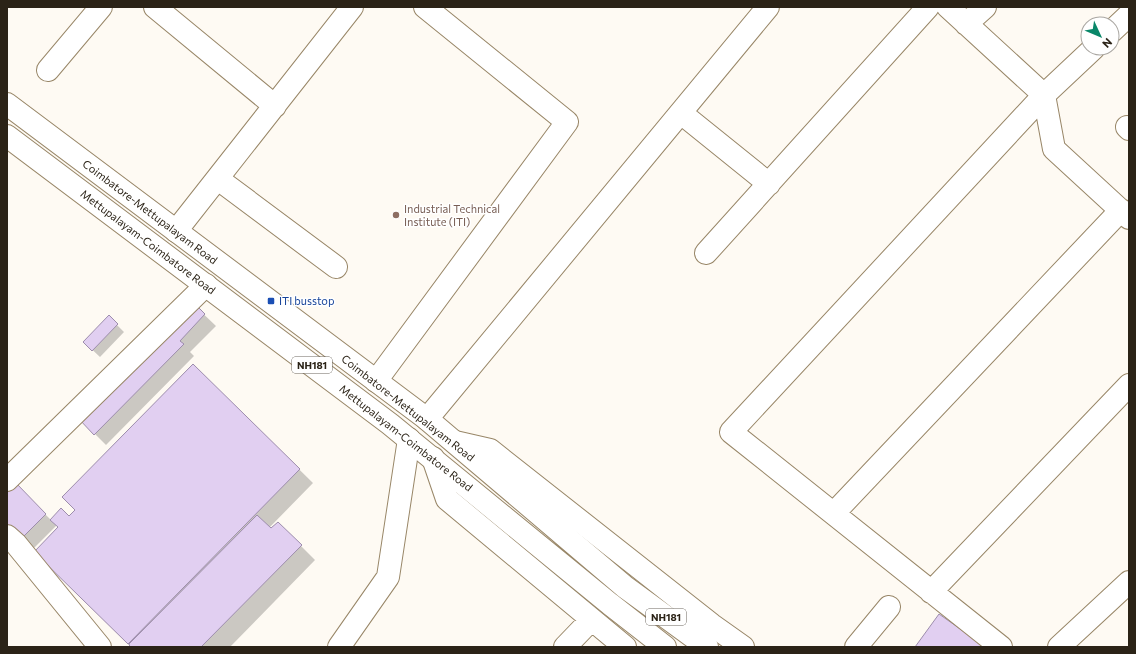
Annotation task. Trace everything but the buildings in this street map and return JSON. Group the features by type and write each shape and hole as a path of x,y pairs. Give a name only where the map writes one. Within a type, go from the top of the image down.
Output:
{"main road":[{"path":"48,70 100,7"},
{"path":"155,7 275,106"},
{"path":"176,231 352,7"},
{"path":"376,381 567,122 425,7"},
{"path":"426,420 768,7"},
{"path":"706,253 928,7"},
{"path":"834,514 1125,214 1054,149 1044,95 948,7"},
{"path":"966,24 985,7"},
{"path":"1120,23 1129,15"},
{"path":"997,646 731,432 1044,95 1085,56"},
{"name":"Coimbatore-Mettupalayam Road","path":"7,104 455,442 625,587 707,647"},
{"path":"681,113 768,184"},
{"name":"Mettupalayam-Coimbatore Road","path":"7,136 409,439 610,604 666,647"},
{"path":"218,179 336,267"},
{"path":"7,480 206,285"},
{"path":"931,592 1129,385"},
{"path":"339,647 388,576 409,439"},
{"path":"455,442 490,450 743,647"},
{"path":"433,458 447,499 625,647"},
{"path":"7,536 16,544 100,647"},
{"path":"1059,647 1129,582"},
{"path":"856,647 889,607"},
{"path":"565,647 591,620"}],"place":[{"name":"Industrial Technical Institute (ITI)","path":"396,215"},
{"name":"ITI busstop","path":"271,301"}]}
